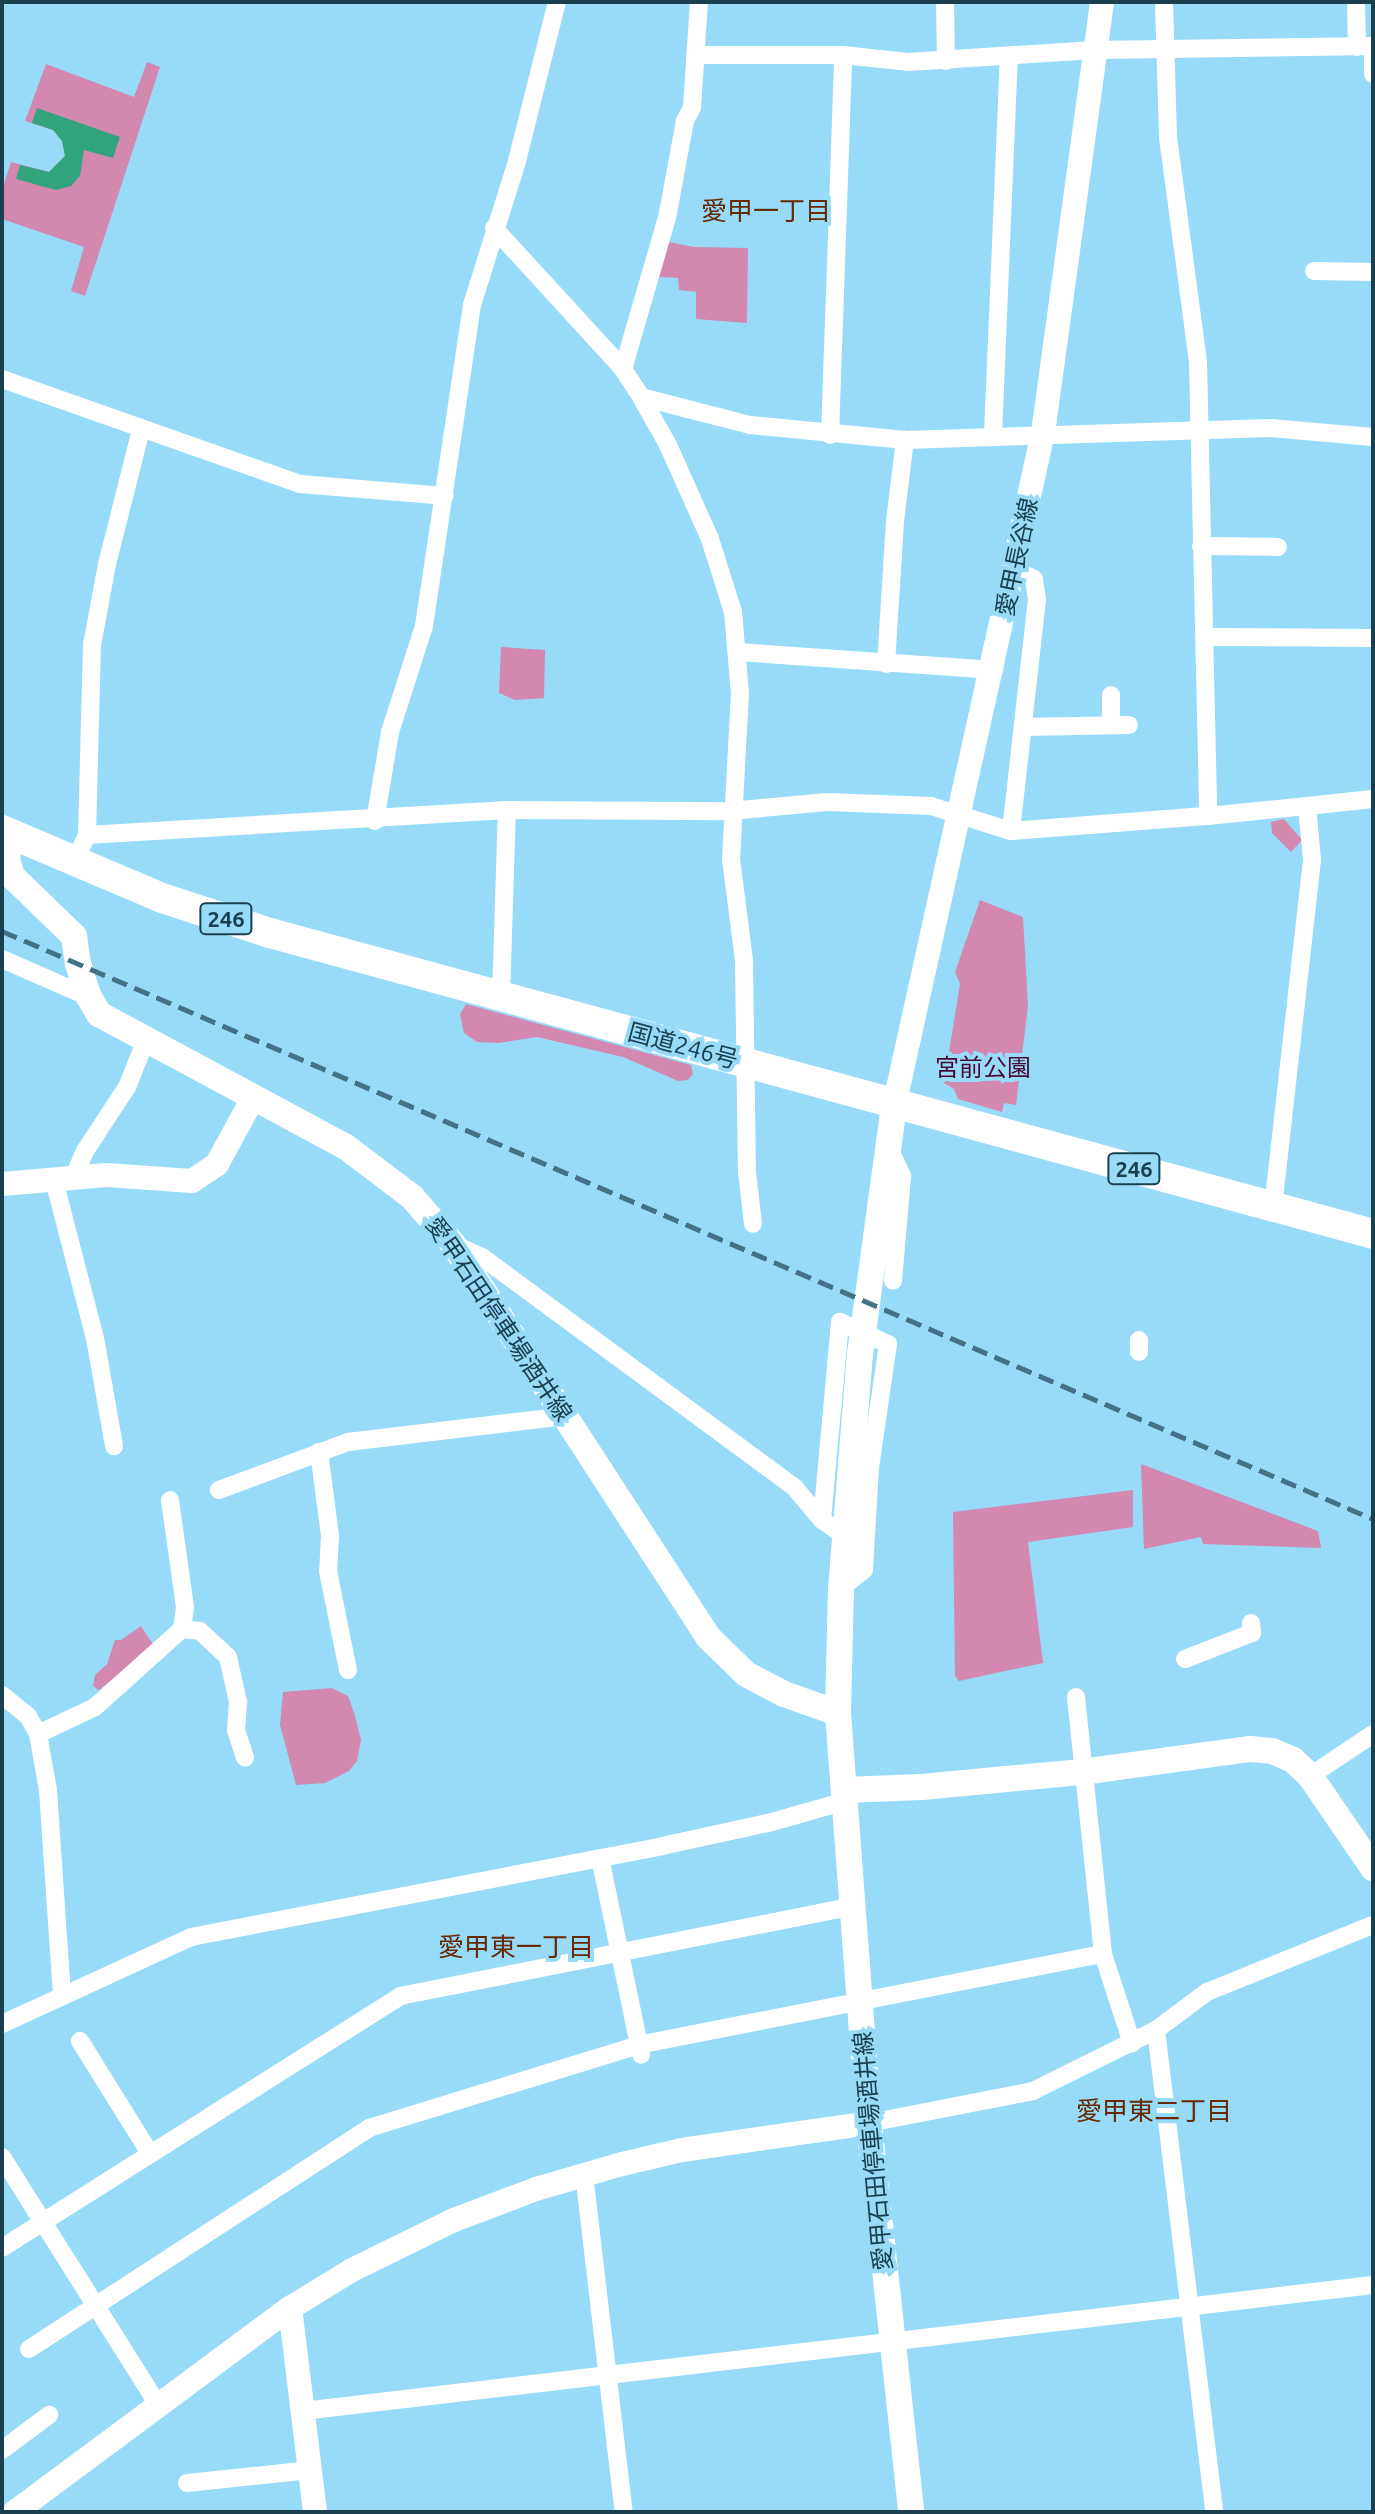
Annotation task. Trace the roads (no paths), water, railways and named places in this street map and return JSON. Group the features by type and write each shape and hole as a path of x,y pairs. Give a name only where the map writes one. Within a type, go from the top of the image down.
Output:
{"highway":[{"name":"国道246号","path":"4,834 80,848 162,898 270,933 894,1106 1373,1234"}],"main road":[{"path":"4,834 12,876 74,936 89,997"},
{"name":"愛甲石田停車場酒井線","path":"89,997 99,1014 254,1096 375,1166 412,1197 453,1244 717,1646 746,1674 784,1694 838,1713"},
{"name":"愛甲石田停車場酒井線","path":"894,1106 872,1247 860,1353 841,1588 838,1713 869,2123 911,2512"},
{"path":"844,1795 1082,1772 1250,1749 1272,1751 1293,1760 1310,1776 1373,1868"}],"street":[{"path":"375,821 390,732 424,626 472,305 517,161 557,2"},
{"path":"623,369 667,218 685,121 692,107 699,2"},
{"path":"945,2 946,61"},
{"name":"愛甲長谷線","path":"894,1106 994,670 1043,433 1102,2"},
{"path":"1164,2 1168,137 1198,362 1197,429 1208,816"},
{"path":"1356,2 1373,74"},
{"path":"697,55 843,55 908,62 1095,50 1368,47"},
{"path":"830,435 843,55"},
{"path":"993,435 1009,56"},
{"path":"494,228 623,369 641,397 668,445 710,539 733,612 740,693 731,811 731,859 744,961 747,1172 753,1224"},
{"path":"1314,271 1373,272"},
{"path":"2,379 300,484 445,496"},
{"path":"641,397 750,425 905,440 1043,433 1270,428 1373,437"},
{"path":"141,430 107,564 92,645 80,848 507,810 731,811 827,802 931,806 1011,831 1208,816 1373,799"},
{"path":"886,664 895,521 905,440"},
{"path":"1201,546 1278,547"},
{"path":"1011,831 1037,599 1034,579 1015,570"},
{"path":"1204,637 1373,638"},
{"path":"738,652 994,670"},
{"path":"1023,727 1120,725 1111,695"},
{"path":"1273,1206 1312,860 1307,806"},
{"path":"501,997 507,810"},
{"path":"2,959 89,997"},
{"path":"114,1446 64,1179 127,1087 146,1040"},
{"path":"2,1184 122,1175 180,1183 199,1178 217,1164 254,1096"},
{"path":"888,1145 902,1176 893,1281"},
{"path":"453,1244 482,1257 795,1488 822,1520 845,1536"},
{"path":"822,1520 840,1322 888,1344 870,1468 864,1570 841,1588"},
{"path":"219,1490 348,1442 565,1416"},
{"path":"319,1452 330,1536 328,1571 339,1652 348,1670"},
{"path":"38,1734 95,1707 182,1629 185,1607 170,1500"},
{"path":"1185,1659 1252,1633 1251,1623"},
{"path":"182,1629 200,1631 228,1657 238,1702 236,1730 245,1758"},
{"path":"2,1695 28,1716 38,1734 48,1790 62,1996"},
{"path":"1076,1697 1103,1954 1132,2043"},
{"path":"1310,1776 1373,1734"},
{"path":"2,2024 191,1937 772,1822 844,1795"},
{"path":"600,1858 640,2051"},
{"path":"2,2248 149,2152 400,1996 851,1907"},
{"path":"15,2512 157,2403 290,2308 352,2270 454,2220 584,2174 682,2150 869,2123 1033,2091 1156,2030 1219,1987 1373,1925"},
{"path":"29,2349 369,2128 640,2051 859,2000 1103,1954"},
{"path":"1156,2030 1214,2512"},
{"path":"80,2041 149,2152"},
{"path":"2,2157 157,2403"},
{"path":"584,2174 624,2512"},
{"path":"303,2411 1373,2285"},
{"path":"290,2308 315,2512"},
{"path":"2,2450 49,2415"},
{"path":"187,2483 223,2471 310,2470"}],"railway":[{"path":"2,931 1373,1519"}],"district":[{"name":"愛甲一丁目","path":"766,211"},
{"name":"愛甲東一丁目","path":"516,1947"},
{"name":"愛甲東二丁目","path":"1154,2111"}],"park label":[{"name":"宮前公園","path":"983,1068"}]}
